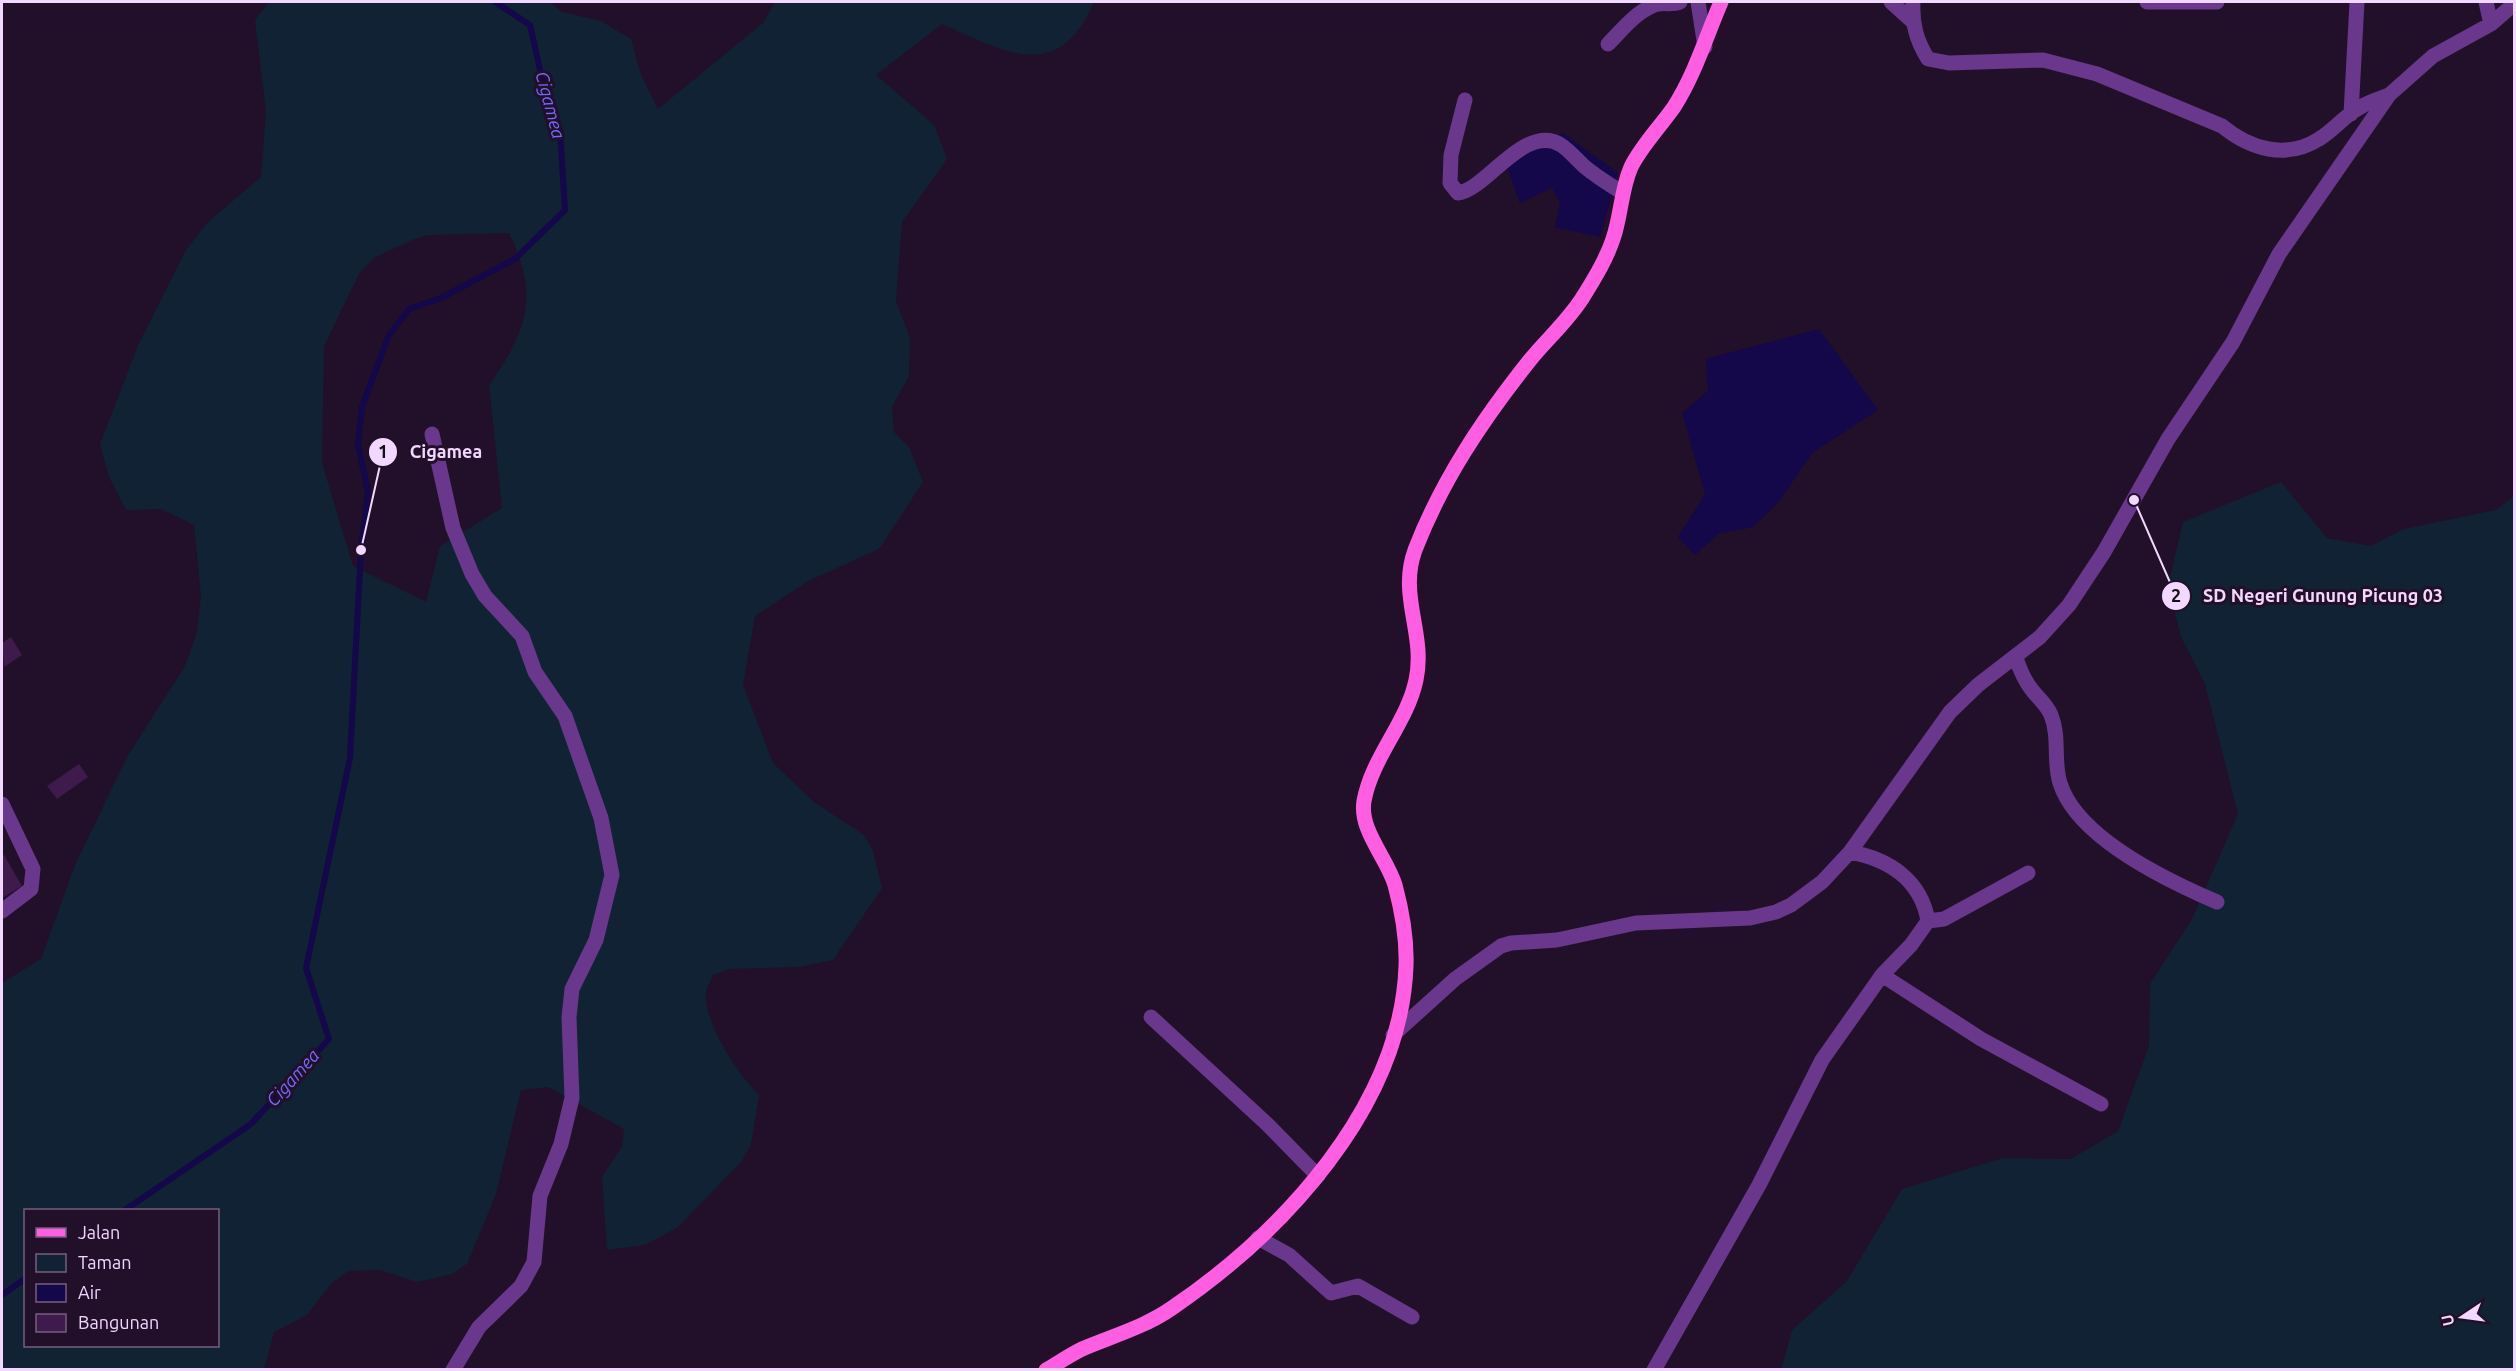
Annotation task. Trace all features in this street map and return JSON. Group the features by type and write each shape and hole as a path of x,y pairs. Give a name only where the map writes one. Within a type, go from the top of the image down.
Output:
{"main road":[{"path":"1046,1370 1078,1351 1137,1327 1170,1310 1219,1272 1258,1238 1318,1176 1341,1145 1366,1103 1402,1007 1406,963 1403,924 1394,883 1368,827 1364,809 1373,775 1411,700 1418,676 1418,649 1408,594 1409,568 1429,517 1465,449 1514,381 1569,316 1593,281 1614,238 1623,193 1635,160 1674,107 1705,47 1721,2"}],"street":[{"path":"1608,44 1646,9 1658,4 1671,5 1680,2"},
{"path":"1698,2 1705,47"},
{"path":"1891,2 1912,21"},
{"path":"1913,2 1912,21 1920,46 1928,59 1960,63 2043,60 2097,74 2222,126 2239,141 2257,148 2274,151 2299,148 2319,139 2351,114 2389,95"},
{"path":"2147,2 2217,2"},
{"path":"2351,114 2357,2"},
{"path":"2486,2 2491,24"},
{"path":"1393,1035 1442,989 1501,946 1511,943 1557,940 1636,923 1750,918 1776,912 1791,905 1822,882 1850,852 1950,712 1978,685 2016,658 2055,622 2082,586 2168,439 2233,342 2279,254 2389,95 2433,56 2491,24 2514,4"},
{"path":"1465,100 1451,155 1450,183 1458,193 1468,192 1504,160 1542,141 1559,144 1595,174 1623,193"},
{"path":"432,434 453,528 472,574 484,596 522,636 535,672 565,716 601,818 612,875 596,940 572,989 569,1017 572,1098 561,1144 540,1196 534,1262 521,1286 479,1327 453,1370"},
{"path":"2016,658 2027,684 2050,712 2058,742 2059,781 2079,813 2109,842 2147,868 2217,902"},
{"path":"2,804 33,869 31,889 2,911"},
{"path":"1654,1370 1759,1185 1822,1060 1882,975 1911,945 1928,921 1926,908 1919,896 1895,867 1868,855 1850,852"},
{"path":"1928,921 1944,919 2028,873"},
{"path":"1882,975 1981,1039 2101,1104"},
{"path":"1151,1017 1267,1124 1318,1176"},
{"path":"1258,1238 1289,1255 1331,1293 1358,1286 1412,1317"}],"green space":[{"path":"269,2 550,2 562,12 601,21 631,39 641,75 658,109 763,23 775,2 1094,2 1080,28 1064,44 1047,53 1028,55 1008,51 942,24 876,75 934,125 947,159 902,222 896,301 910,338 909,376 892,407 894,432 909,447 923,482 879,549 808,581 755,616 743,685 773,763 814,802 864,835 873,851 882,888 833,960 799,967 730,969 713,975 706,993 710,1019 732,1062 759,1095 751,1144 742,1161 678,1227 645,1245 607,1250 602,1177 622,1146 624,1129 548,1087 521,1090 496,1194 467,1264 452,1274 417,1282 380,1270 348,1271 331,1284 307,1315 274,1332 264,1369 2,1370 2,983 41,959 75,865 127,757 185,666 197,632 201,596 194,525 161,509 126,510 109,477 100,444 139,343 186,250 208,222 261,177 266,112 255,20","holes":["509,233 519,255 524,275 525,312 513,348 489,385 502,508 440,546 426,602 353,566 322,463 324,346 360,272 374,258 412,240 428,235"]},
{"path":"2281,482 2327,538 2371,546 2404,529 2496,510 2514,496 2514,1369 1781,1370 1792,1330 1847,1281 1902,1189 2003,1158 2071,1159 2118,1131 2149,1046 2150,984 2192,919 2238,814 2205,684 2181,637 2168,586 2183,522"}],"water":[{"path":"1563,133 1618,173 1600,237 1555,227 1560,203 1552,188 1520,203 1504,159"},
{"path":"1819,329 1878,410 1812,453 1778,503 1753,527 1718,534 1695,555 1678,537 1705,494 1682,413 1708,391 1706,359"}],"building":[{"path":"11,637 22,655 4,667 2,643"},
{"path":"79,764 88,777 57,799 47,786"},
{"path":"4,855 22,886 2,898 2,856"}],"waterway":[{"name":"Cigamea","path":"126,1209 251,1124 329,1039 306,968 350,758 361,550 368,492 358,444 362,407 389,335 409,309 441,298 515,259 565,210 560,130 543,83 530,25 495,2"},
{"name":"Cigamea","path":"2,1295 24,1279"}],"place":[{"name":"SD Negeri Gunung Picung 03","path":"2134,500"},
{"name":"Cigamea","path":"361,550"}]}
